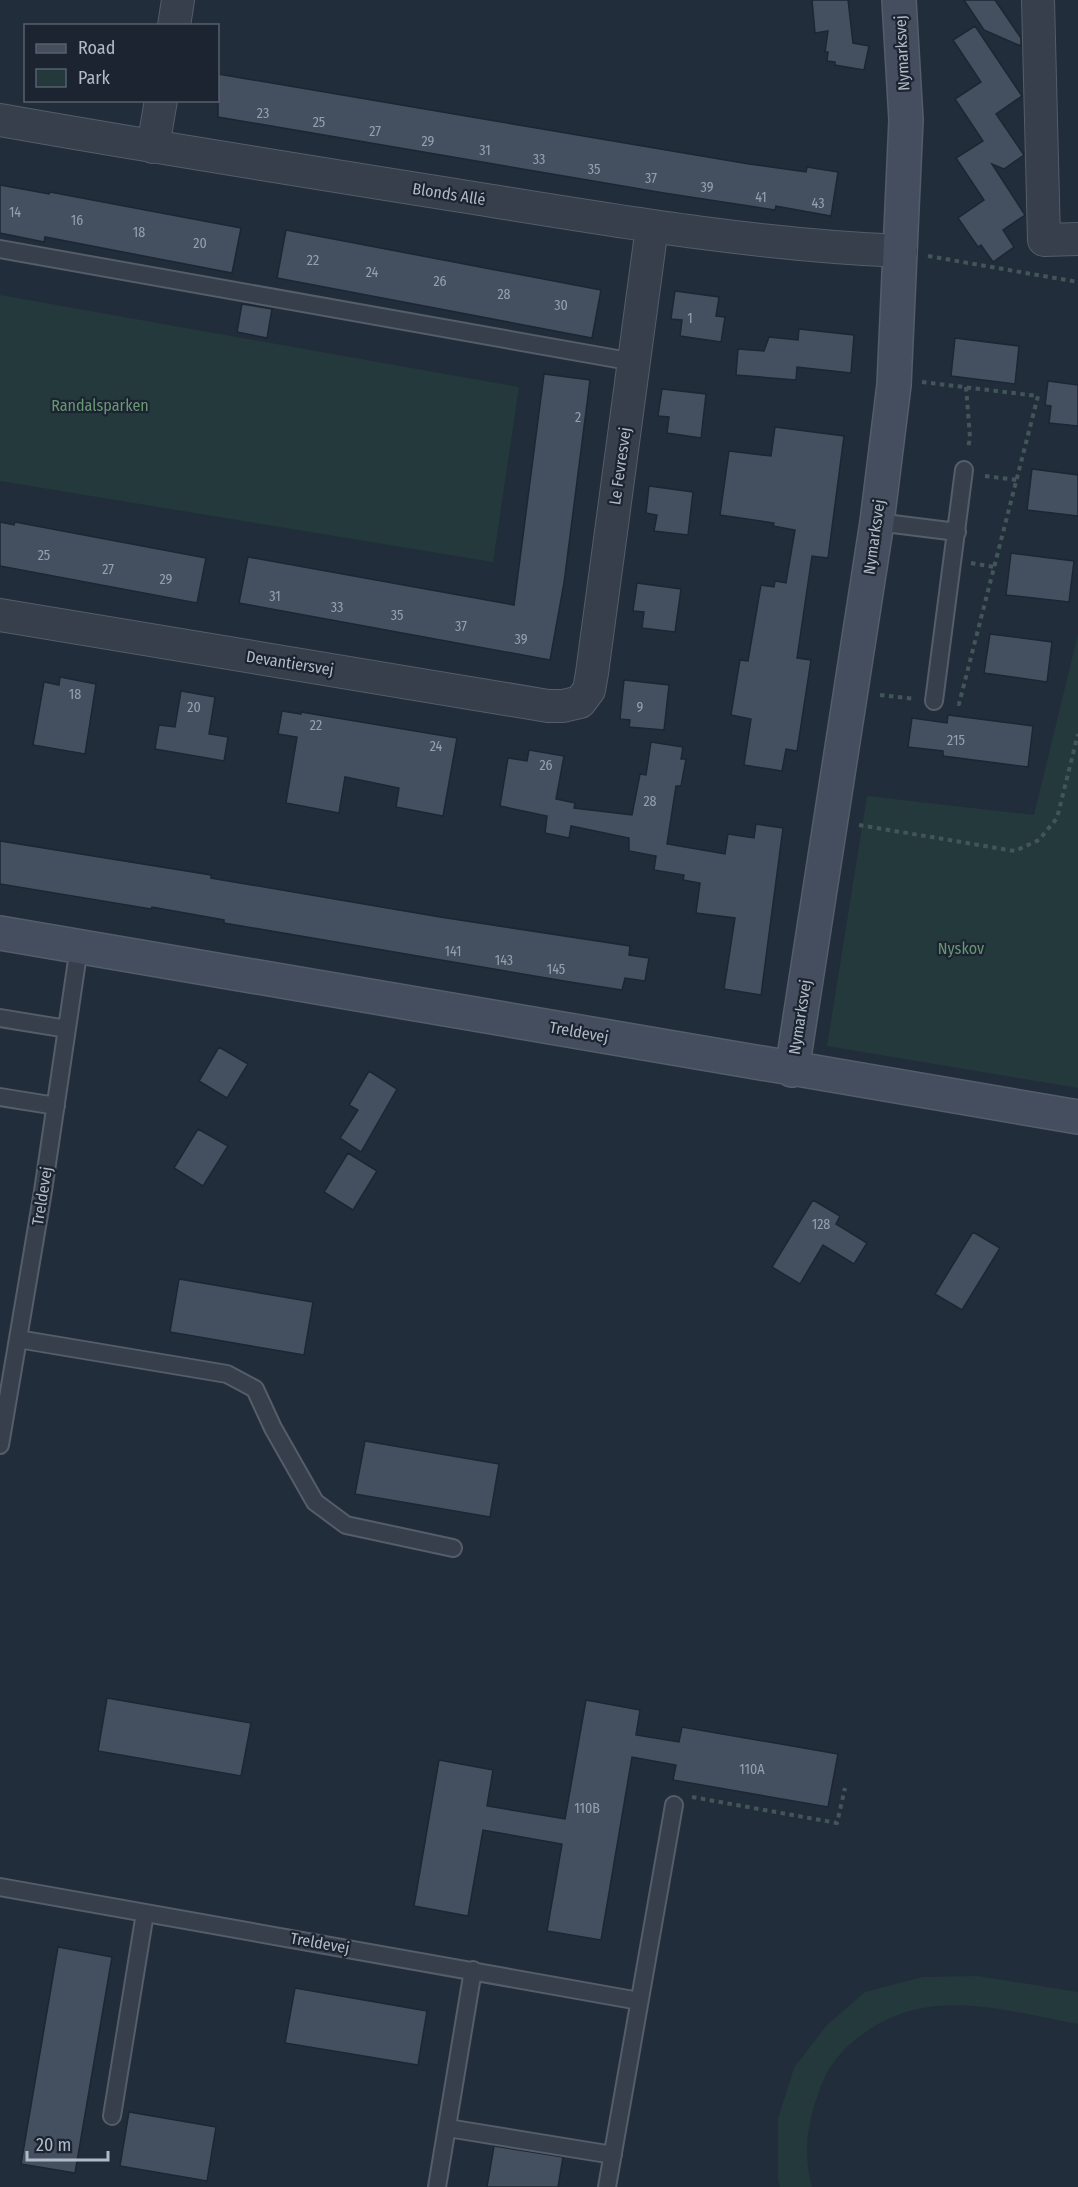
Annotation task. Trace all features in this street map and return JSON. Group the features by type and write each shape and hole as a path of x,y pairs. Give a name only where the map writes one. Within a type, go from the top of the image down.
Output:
{"street":[{"path":"174,24 178,0"},
{"name":"Nymarksvej","path":"792,1070 877,522 894,385 906,120 899,0"},
{"path":"1038,0 1044,240 1078,239"},
{"path":"153,147 161,102"},
{"name":"Blonds Allé","path":"0,120 153,147 652,227 783,243 901,251"},
{"name":"Le Fevresvej","path":"580,702 589,690 592,673 652,227"},
{"name":"Devantiersvej","path":"0,615 548,706 563,706 580,702"},
{"name":"Treldevej","path":"0,933 1078,1117"}],"lane":[{"path":"0,249 633,362"},
{"path":"934,701 964,472"},
{"path":"877,522 957,532"},
{"name":"Treldevej","path":"0,1445 56,1106 79,947"},
{"path":"0,1018 67,1029"},
{"path":"0,1097 56,1106"},
{"path":"18,1339 227,1374 255,1389 273,1428 315,1502 346,1525 453,1548"},
{"path":"607,2187 674,1805"},
{"name":"Treldevej","path":"0,1887 639,2001"},
{"path":"112,2116 145,1913"},
{"path":"437,2187 473,1970"},
{"path":"448,2128 613,2155"}],"path":[{"path":"901,251 1078,282"},
{"path":"966,387 970,437 964,472 1017,480"},
{"path":"831,820 1015,850 1039,840 1057,818 1078,734"},
{"path":"674,1805 686,1796 837,1823 844,1788"}],"green space":[{"name":"Randalsparken","path":"0,295 519,387 493,562 0,481"},
{"name":"Nyskov","path":"1078,634 1078,1088 827,1046 867,796 1034,815"},
{"path":"978,1976 1078,1992 1078,2024 1024,2013 970,2006 918,2009 892,2017 850,2044 826,2075 814,2106 809,2128 807,2151 812,2187 780,2187 778,2119 794,2068 826,2026 865,1992 923,1977"}],"building":[{"path":"812,0 848,0 853,43 869,46 864,70 835,65 835,62 827,61 828,52 825,52 828,31 815,33"},
{"path":"964,0 995,0 1021,38 1021,46 984,30"},
{"path":"975,26 1022,96 996,114 1024,155 1004,169 992,164 1025,215 1003,230 1014,247 993,262 981,245 978,247 958,218 984,200 956,158 983,141 955,99 981,82 953,40"},
{"path":"219,74 749,164 806,172 807,167 838,172 831,216 776,206 775,210 664,193 218,117"},
{"path":"0,185 49,194 50,192 241,228 232,273 45,237 44,242 0,233"},
{"path":"286,230 601,290 592,338 277,278"},
{"path":"675,291 719,297 716,316 725,317 721,342 680,336 682,320 671,319"},
{"path":"242,304 272,309 267,338 237,332"},
{"path":"799,329 854,335 851,373 797,367 796,380 736,375 738,349 764,351 769,337 798,340"},
{"path":"955,338 1019,346 1015,384 951,376"},
{"path":"544,374 590,380 564,583 550,660 239,603 248,557 514,605"},
{"path":"1048,381 1078,385 1078,426 1049,423 1051,406 1045,405"},
{"path":"662,389 706,394 701,438 667,433 669,417 658,416"},
{"path":"775,427 844,436 828,558 812,556 797,658 811,660 797,751 786,749 782,771 744,765 751,719 731,715 740,660 748,661 761,585 774,587 775,581 786,583 795,530 773,526 774,523 720,515 729,451 771,456"},
{"path":"1032,469 1078,475 1078,516 1027,510"},
{"path":"649,486 693,492 688,535 654,531 657,515 646,513"},
{"path":"0,522 14,525 15,522 206,558 197,603 0,566"},
{"path":"1011,553 1074,561 1069,602 1006,595"},
{"path":"637,583 681,589 675,632 642,628 644,612 633,611"},
{"path":"990,634 1052,642 1047,682 984,673"},
{"path":"60,677 96,684 85,754 33,745 44,682 59,685"},
{"path":"624,680 669,685 664,730 629,727 630,720 620,719"},
{"path":"181,691 215,697 209,734 228,737 224,761 155,749 159,725 175,727"},
{"path":"282,711 301,714 301,712 457,738 443,816 396,807 399,788 345,777 339,813 286,803 297,737 278,734"},
{"path":"948,715 1033,726 1028,767 943,756 943,751 908,747 912,718 947,723"},
{"path":"651,742 683,747 681,759 686,759 681,786 676,786 667,844 725,854 728,834 754,838 756,824 783,828 761,995 724,989 735,918 696,913 700,883 683,880 684,875 654,870 656,856 629,851 629,838 571,826 569,838 545,833 547,816 500,806 508,758 527,761 529,750 564,756 556,799 575,803 574,808 632,815 640,774 646,775"},
{"path":"0,841 211,875 211,878 440,917 630,946 629,955 649,958 645,981 625,978 622,990 224,923 224,920 152,907 151,909 0,884"},
{"path":"219,1047 248,1064 227,1098 199,1081"},
{"path":"369,1071 397,1089 361,1152 340,1138 358,1110 349,1105"},
{"path":"198,1129 228,1146 203,1186 174,1168"},
{"path":"348,1153 377,1171 353,1210 324,1192"},
{"path":"813,1200 840,1216 836,1224 867,1243 854,1264 823,1245 800,1284 772,1267"},
{"path":"973,1232 1000,1248 962,1310 935,1294"},
{"path":"179,1279 313,1302 304,1355 170,1332"},
{"path":"365,1441 499,1464 490,1517 355,1494"},
{"path":"107,1698 251,1723 241,1776 98,1751"},
{"path":"586,1700 640,1710 636,1735 679,1742 682,1727 838,1754 828,1807 673,1780 676,1765 632,1757 601,1940 547,1931 562,1844 483,1830 468,1916 414,1906 439,1760 493,1770 487,1806 565,1819"},
{"path":"58,1947 112,1957 75,2173 21,2164"},
{"path":"295,1988 427,2011 418,2065 285,2043"},
{"path":"129,2112 216,2127 207,2181 120,2166"},
{"path":"494,2146 563,2157 558,2187 487,2187"}]}
